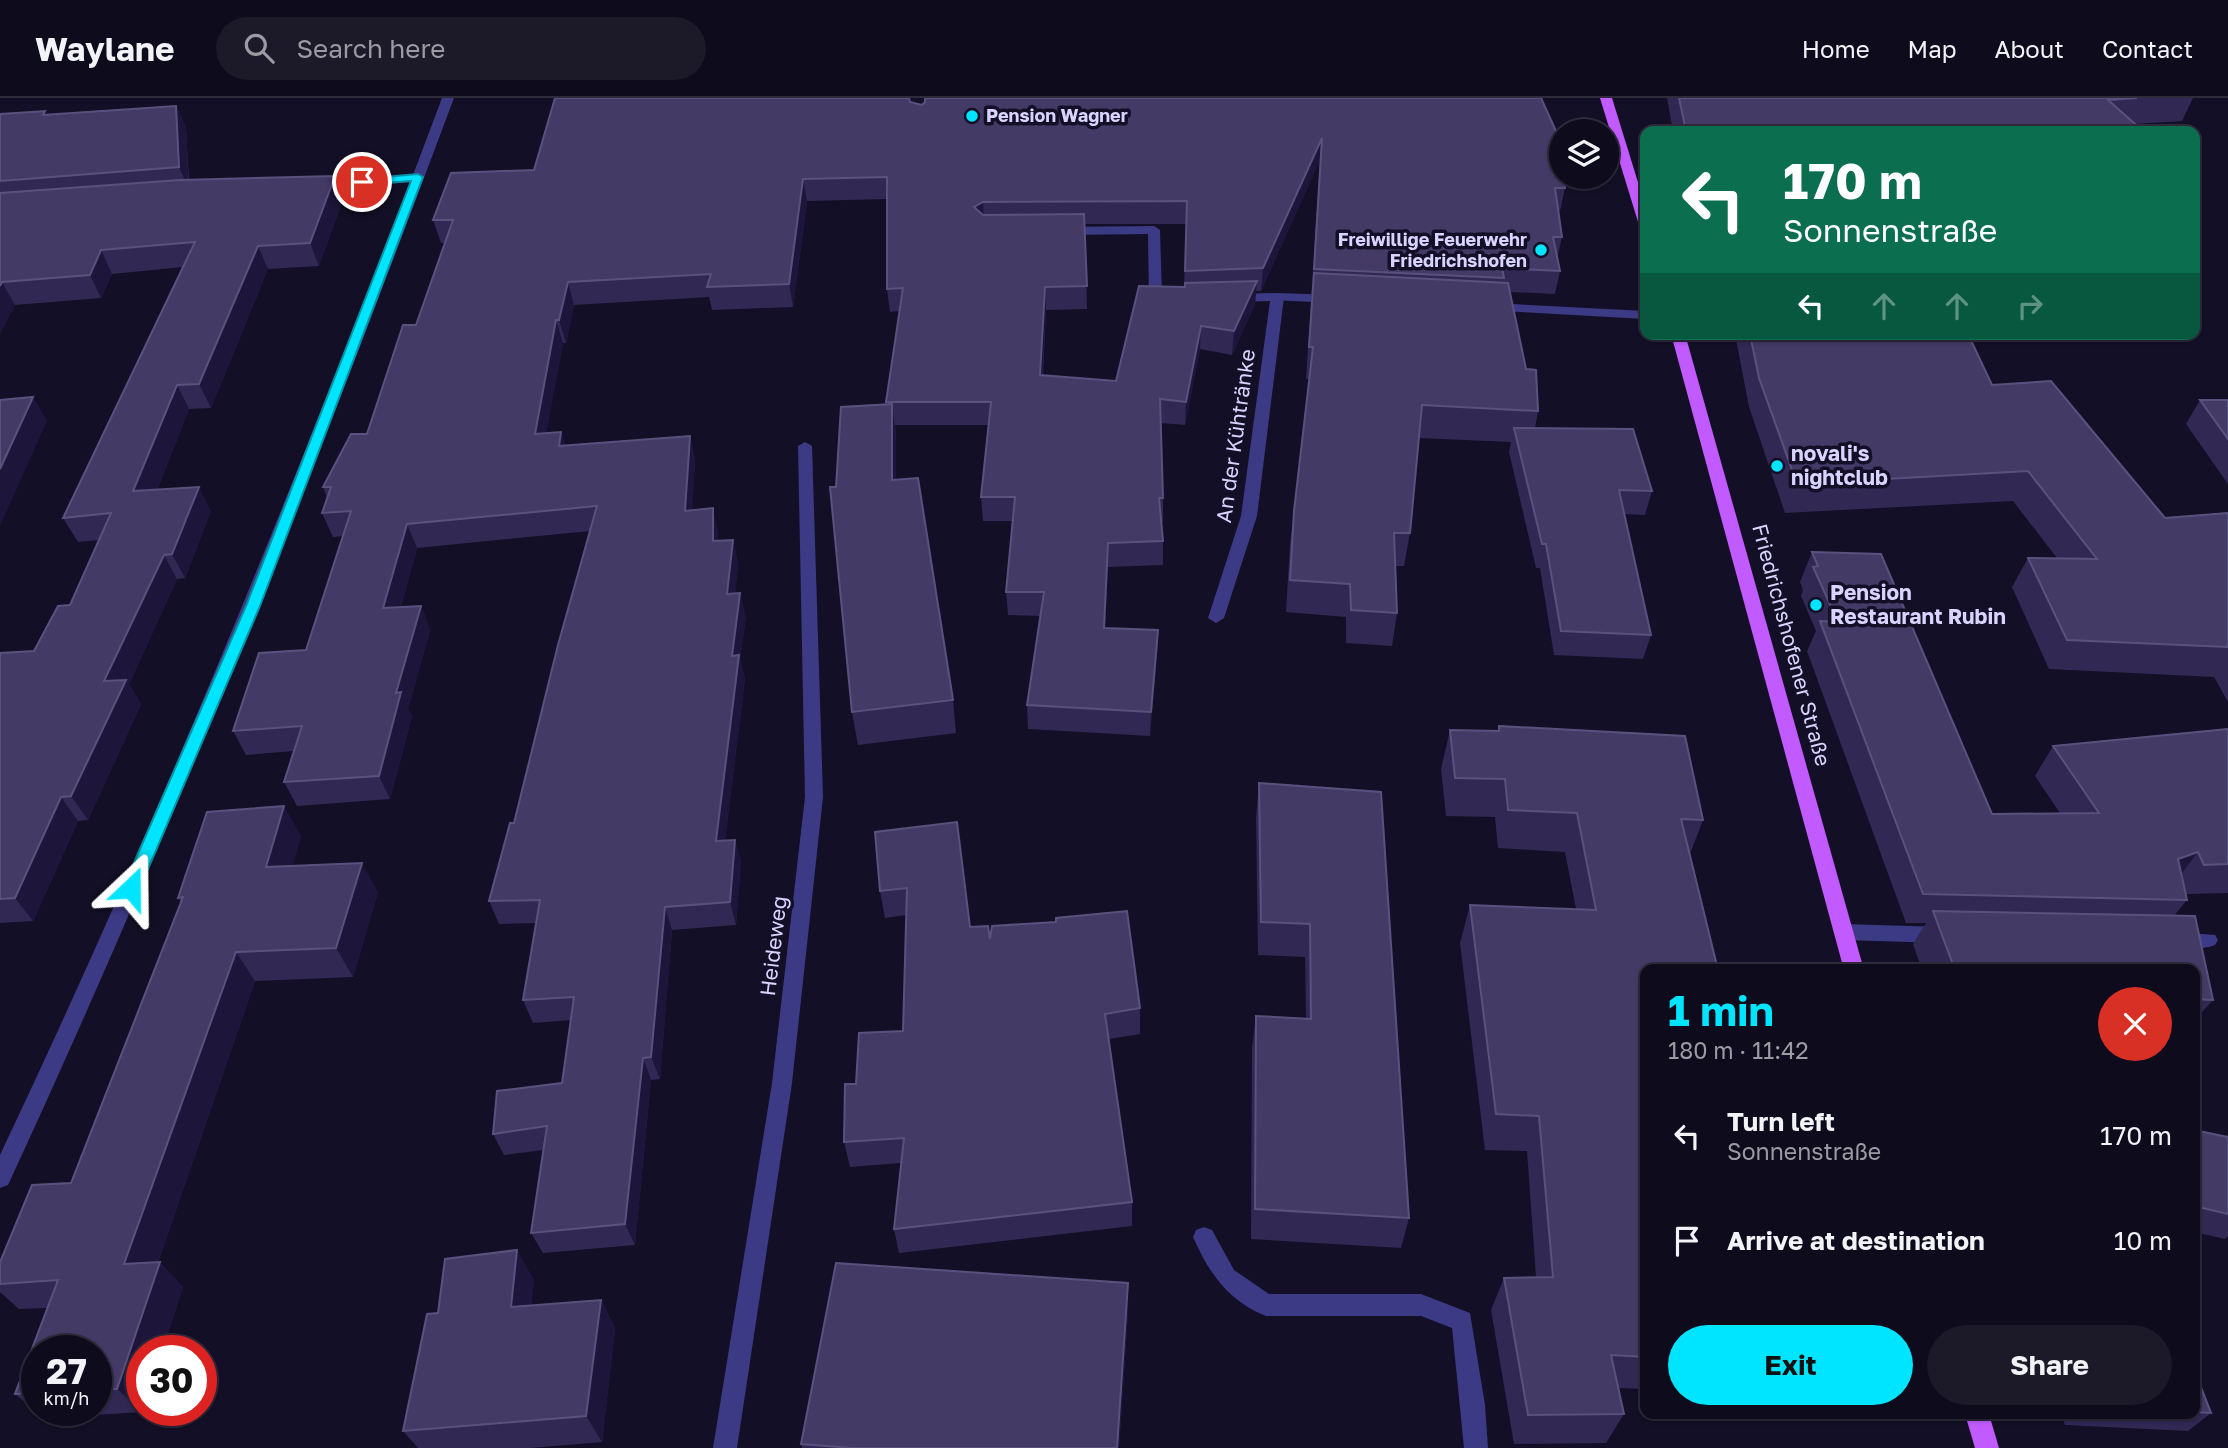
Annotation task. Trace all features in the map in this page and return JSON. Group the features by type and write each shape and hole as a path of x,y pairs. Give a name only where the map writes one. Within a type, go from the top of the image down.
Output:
{"main road":[{"path":"1606,98 1640,209"},
{"name":"Friedrichshofener Straße","path":"1680,340 1852,964"},
{"path":"1979,1419 1987,1448"}],"street":[{"path":"0,1178 68,1036 253,606 448,98"},
{"path":"307,187 418,177"},
{"path":"1050,231 1154,230 1156,302 1183,300"},
{"path":"1223,299 1277,297 1343,300"},
{"name":"An der Kühtränke","path":"1216,618 1250,516 1277,297"},
{"path":"1476,306 1516,314 1640,315"},
{"name":"Heideweg","path":"725,1448 782,1083 814,797 805,446"},
{"path":"1844,932 1956,935"},
{"path":"2152,939 2208,940"},
{"path":"1204,1237 1226,1277 1266,1305 1421,1305 1462,1321 1474,1405 1476,1448"}],"building":[{"path":"555,98 909,98 910,102 922,105 925,98 1541,98 1551,119 1549,189 1555,189 1562,237 1553,237 1560,271 1502,268 1504,278 1314,269 1322,138 1263,268 1185,271 1187,201 983,202 974,207 983,215 1084,214 1087,286 1045,287 1040,375 1116,381 1139,286 1185,287 1185,283 1257,281 1234,331 1201,326 1186,402 1160,399 1163,498 1159,498 1163,541 1108,543 1104,628 1158,630 1151,712 1027,705 1044,592 1006,592 1015,497 981,497 991,402 886,402 903,288 887,289 887,177 803,179 789,284 707,287 711,274 568,282 559,320 556,320 535,434 561,432 559,446 690,436 685,511 713,508 713,541 733,540 727,594 740,593 732,656 739,655 716,841 735,840 730,902 665,907 651,1057 643,1058 625,1224 531,1233 547,1126 493,1134 497,1091 562,1083 574,997 523,1000 540,900 489,901 510,823 514,823 558,645 597,506 407,524 383,608 421,606 396,693 401,692 379,776 284,782 302,726 233,731 259,653 306,650 351,511 322,513 331,487 323,487 351,434 367,434 403,325 416,325 453,220 433,220 451,173 534,170"},
{"path":"1679,98 2137,98 2108,100 2137,126 1685,126"},
{"path":"176,106 179,167 0,181 0,114 45,111 43,115"},
{"path":"335,176 310,243 258,246 199,384 177,385 133,491 199,487 172,554 164,555 104,681 126,680 71,796 61,797 15,898 0,899 0,653 34,651 58,606 70,605 111,513 63,518 195,242 101,250 90,275 2,282 0,286 0,193 180,180"},
{"path":"1314,273 1508,283 1526,369 1536,370 1538,411 1422,405 1410,533 1394,533 1397,613 1351,610 1350,584 1290,580 1294,511 1313,347 1309,347"},
{"path":"1751,340 1971,340 1992,385 2051,381 2165,518 2228,513 2228,647 2067,640 2028,558 2097,559 2028,471 1797,484 1759,378"},
{"path":"33,397 0,469 0,400"},
{"path":"2200,400 2228,400 2228,439"},
{"path":"892,404 892,480 918,478 953,700 852,712 830,487 836,487 841,407"},
{"path":"1514,428 1633,429 1652,491 1619,490 1651,635 1561,631 1546,544 1542,544"},
{"path":"1812,552 1881,554 1992,814 2099,813 2053,746 2228,729 2228,864 2204,865 2198,852 2178,859 2187,900 1923,894 1820,621 1838,622 1813,567 1818,566"},
{"path":"1499,726 1685,736 1703,820 1681,819 1717,964 1640,964 1640,1357 1611,1355 1624,1414 1528,1415 1504,1278 1553,1277 1539,1116 1496,1114 1470,905 1596,910 1577,813 1508,810 1505,779 1455,778 1450,730 1499,731"},
{"path":"1259,783 1381,792 1409,1218 1255,1209 1256,1016 1311,1019 1310,924 1261,922"},
{"path":"284,806 266,867 362,863 336,948 236,952 124,1264 160,1262 135,1335 126,1335 126,1362 117,1389 112,1389 112,1335 37,1335 58,1280 0,1284 0,1262 32,1185 71,1183 183,897 178,898 207,812"},
{"path":"957,822 970,927 988,926 990,939 992,926 1056,922 1056,918 1127,911 1140,1008 1105,1014 1132,1202 894,1229 904,1138 844,1142 845,1084 856,1084 859,1033 903,1031 907,888 880,891 875,832"},
{"path":"1933,911 2195,916 2213,1000 2200,999 2200,964 1953,964"},
{"path":"2200,1131 2228,1137 2228,1214 2200,1207"},
{"path":"517,1250 511,1307 601,1300 586,1416 403,1431 427,1314 438,1313 445,1259"},
{"path":"836,1263 1128,1283 1117,1448 852,1448 801,1444"},
{"path":"21,1378 21,1394 15,1394"},
{"path":"2200,1385 2211,1413 2200,1412"}],"place":[{"name":"Pension Wagner","path":"972,116"},
{"name":"Freiwillige Feuerwehr Friedrichshofen","path":"1541,250"},
{"name":"novali's nightclub","path":"1777,466"},
{"name":"Pension Restaurant Rubin","path":"1816,605"}],"route":[{"path":"131,888 253,606 418,177 362,182"}]}
